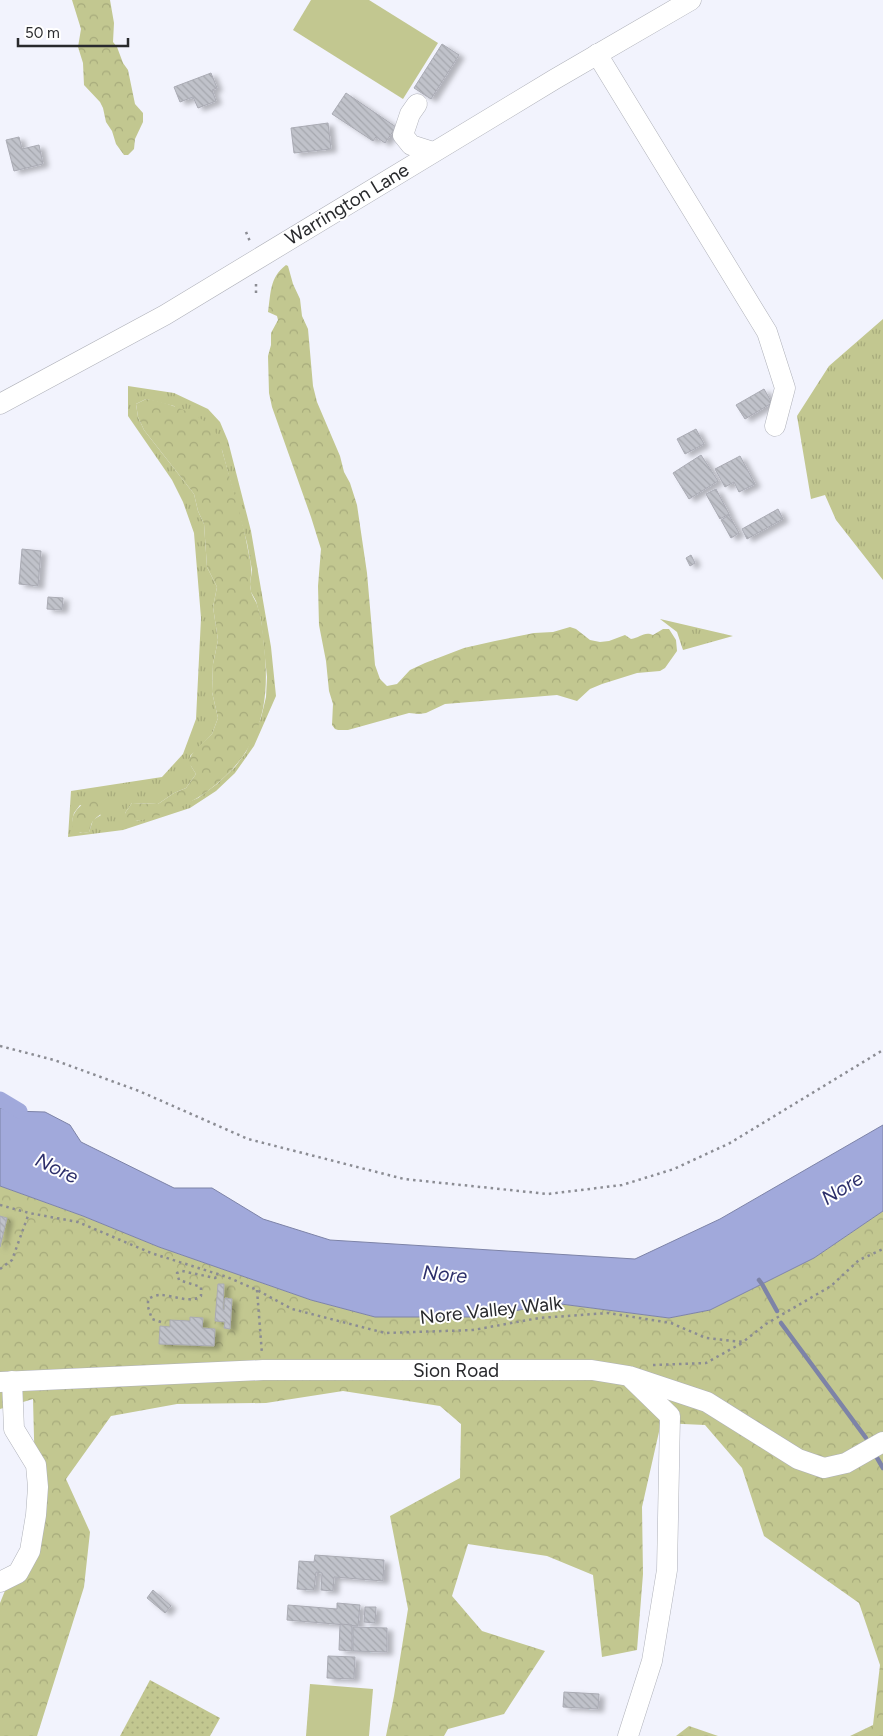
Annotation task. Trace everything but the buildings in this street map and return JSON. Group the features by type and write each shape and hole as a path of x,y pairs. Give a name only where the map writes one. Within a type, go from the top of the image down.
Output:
{"street":[{"name":"Warrington Lane","path":"0,404 165,315 433,152 691,0"},
{"path":"597,54 768,332 785,388 775,426"},
{"path":"417,104 410,114 404,135 411,145 433,152"},
{"name":"Sion Road","path":"6,1382 263,1370 592,1370 628,1376 707,1402 798,1459 824,1468 846,1463 883,1442"},
{"path":"628,1376 670,1416 667,1570 652,1661 628,1736"},
{"path":"0,1582 18,1573 30,1551 38,1487 36,1465 14,1429 6,1382"}],"path":[{"path":"0,1046 54,1060 139,1091 248,1139 404,1179 548,1194 622,1185 674,1169 730,1143 883,1050"},
{"name":"Nore Valley Walk","path":"0,1205 29,1213 78,1222 151,1254 220,1275 257,1290 292,1309 385,1332 473,1330 538,1318 608,1313 671,1323 706,1338 743,1342"},
{"path":"0,1269 12,1260 29,1213"},
{"path":"652,1365 706,1363 743,1342 766,1324 831,1286 859,1260 883,1249"},
{"path":"161,1322 152,1319 148,1307 148,1299 158,1295 191,1299 201,1296 201,1288 179,1280 177,1274 182,1271 215,1278 220,1275"},
{"path":"257,1290 263,1370"}],"green space":[{"path":"72,0 110,0 114,23 113,42 128,70 135,104 143,113 143,122 135,139 134,149 128,155 124,155 116,144 112,131 106,122 100,102 84,85 83,63 78,47 81,29"},
{"path":"311,0 369,0 438,43 403,99 293,30"},
{"path":"286,265 300,299 302,316 308,329 313,386 317,402 340,456 357,505 367,573 375,665 380,679 387,686 397,684 410,670 464,648 534,633 553,632 570,627 576,629 590,640 600,642 625,635 631,639 644,634 653,635 663,629 669,629 676,640 677,651 665,668 660,671 637,673 602,684 590,689 577,701 557,695 445,704 426,713 409,713 348,730 335,729 332,725 333,704 329,691 326,661 319,625 318,586 321,549 272,407 269,393 268,356 271,345 271,333 278,320 277,316 268,312 276,275"},
{"path":"883,319 883,580 836,520 825,495 811,499 797,416 829,366"},
{"path":"128,386 174,393 208,409 220,422 228,441 251,531 271,647 276,696 254,746 235,773 216,791 190,808 123,830 68,837 71,791 162,777 183,754 196,719 201,618 194,533 183,502 172,480 128,416","holes":["146,399 174,406 222,450 247,543 252,570 251,592 256,601 261,620 267,677 266,697 261,718 246,752 235,767 198,798 160,814 137,821 125,813 132,803 158,804 174,793 186,788 196,774 191,766 190,756 212,734 218,718 212,692 213,664 218,640 213,607 217,587 207,567 204,524 198,511 194,494 144,430 138,417 136,404","80,805 101,815 93,820 89,832 80,833 72,821 74,813"]},
{"path":"146,399 172,405 191,413 207,423 218,436 246,537 251,571 250,588 257,604 263,631 266,688 263,708 251,744 226,775 209,790 183,806 152,818 133,821 125,813 132,803 158,804 174,793 186,788 196,774 189,763 189,759 194,751 212,734 218,718 212,692 213,664 218,640 213,607 217,587 207,567 204,524 198,511 194,494 144,430 138,417 136,404"},
{"path":"660,619 733,636 683,650 677,632"},
{"path":"90,800 98,800 103,807 103,811 91,824 89,832 75,832 72,822 73,817 77,809"},
{"path":"0,1186 83,1216 159,1247 311,1300 375,1317 486,1317 553,1303 669,1318 710,1310 814,1258 883,1211 883,1736 850,1736 873,1725 880,1665 859,1603 764,1536 742,1468 705,1425 661,1423 642,1507 643,1574 637,1650 602,1657 593,1575 547,1556 468,1544 452,1596 482,1631 545,1651 504,1714 448,1729 444,1736 386,1736 408,1609 390,1516 460,1478 461,1424 440,1406 343,1391 266,1403 177,1404 111,1416 66,1479 90,1532 84,1587 37,1736 0,1736 0,1603 36,1514 33,1399 0,1409"},
{"path":"150,1680 220,1718 210,1736 120,1736"},
{"path":"310,1684 373,1689 369,1736 306,1736"},
{"path":"689,1726 718,1736 676,1736"}],"water":[{"name":"Nore","path":"0,1108 13,1111 45,1112 70,1125 81,1142 174,1188 212,1188 263,1219 330,1240 635,1259 720,1219 883,1125 883,1211 814,1258 710,1310 669,1318 553,1303 486,1317 375,1317 311,1300 159,1247 83,1216 0,1186"}],"waterway":[{"path":"0,1099 20,1111"},
{"path":"759,1280 777,1311"},
{"path":"781,1323 866,1438"},
{"path":"876,1456 883,1468"}]}
